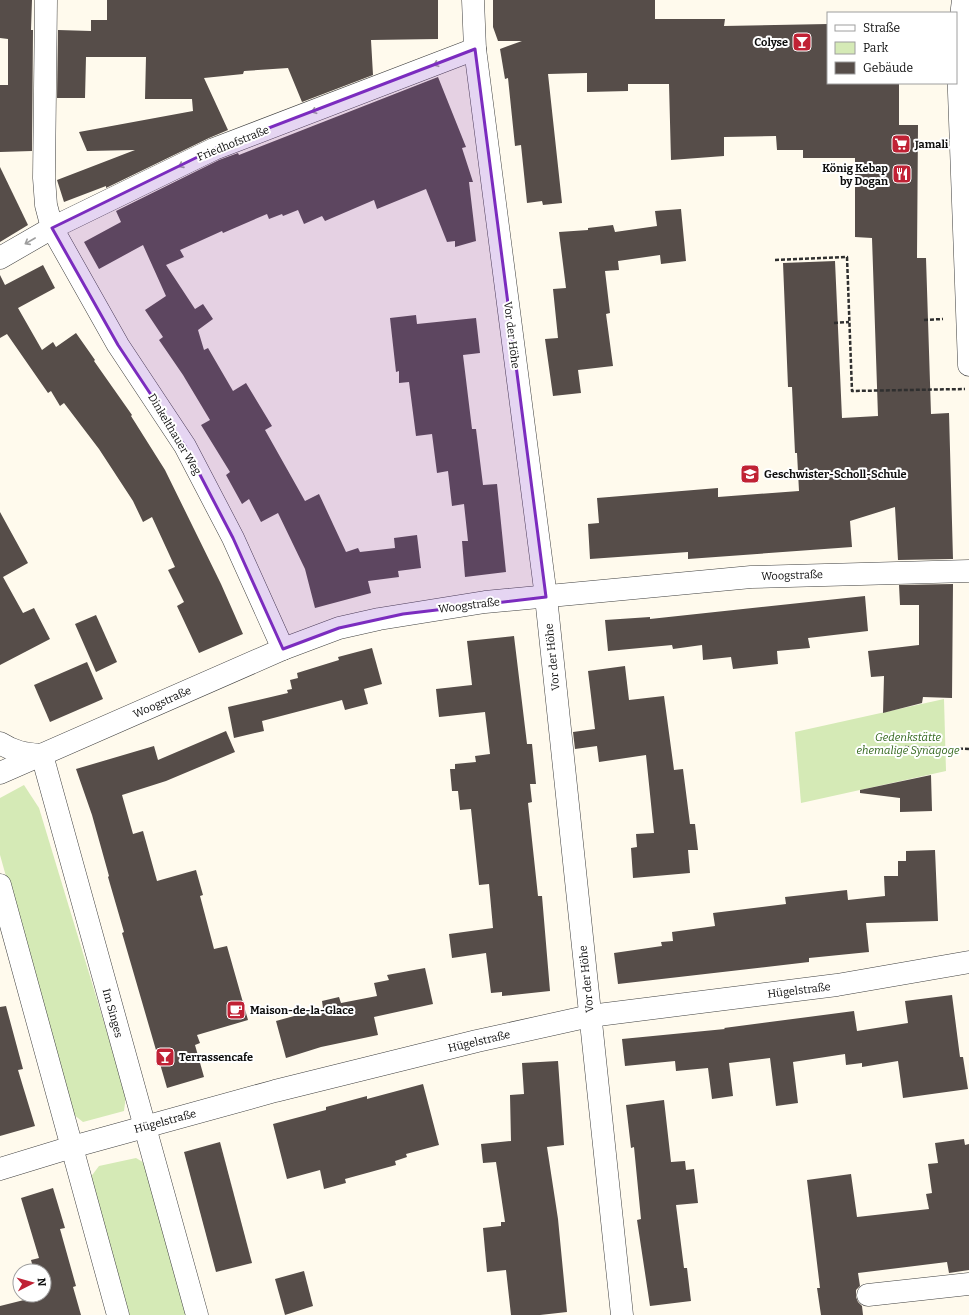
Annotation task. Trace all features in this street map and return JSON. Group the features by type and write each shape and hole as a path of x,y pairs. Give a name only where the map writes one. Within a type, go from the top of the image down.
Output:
{"street":[{"name":"Dinkelthauer Weg","path":"46,0 44,178 46,205 52,228 118,345 185,446 234,538 283,649"},
{"name":"Vor der Höhe","path":"473,0 475,49 546,597 622,1315"},
{"path":"963,0 959,33 958,65 969,365"},
{"name":"Friedhofstraße","path":"0,258 52,228 214,149 475,49"},
{"name":"Woogstraße","path":"0,772 283,649 339,628 403,614 485,602 751,577 969,571"},
{"path":"0,743 12,751 42,755"},
{"name":"Im Singes","path":"42,755 197,1315"},
{"path":"0,885 118,1315"},
{"name":"Hügelstraße","path":"0,1169 145,1126 275,1091 477,1041 590,1016 837,985 969,962"},
{"path":"868,1295 969,1284"}],"path":[{"path":"775,260 847,258 852,391 969,389"},
{"path":"834,323 849,322"},
{"path":"905,747 969,749"}],"highlighted area":[{"path":"475,49 546,597 403,614 339,628 283,649 233,538 185,446 118,345 52,228 214,149"}],"green space":[{"name":"Gedenkstätte ehemalige Synagoge","path":"944,699 946,771 801,803 795,732"},
{"path":"24,785 39,808 126,1095 124,1111 83,1122 73,1114 0,855 0,798"},
{"path":"136,1158 146,1164 188,1315 127,1315 90,1178 99,1166"}],"building":[{"path":"0,0 32,0 32,151 0,152 0,85 8,85 8,39 0,38"},
{"path":"107,0 438,0 438,39 371,40 373,75 302,102 288,68 244,71 243,74 204,78 228,130 106,188 106,186 64,202 57,180 135,150 87,151 79,132 193,111 192,99 145,99 146,57 86,57 85,98 57,98 58,30 91,31 91,20 107,20"},
{"path":"493,0 655,0 655,19 725,19 724,26 827,24 827,84 899,84 899,125 918,125 917,258 926,258 931,414 949,413 953,559 898,560 895,507 850,521 852,547 688,559 688,552 590,559 588,524 599,523 597,498 718,488 718,497 799,491 797,453 795,453 792,387 788,387 783,263 835,261 842,418 878,416 872,238 855,237 855,158 803,158 803,150 777,150 776,136 724,137 724,156 671,160 669,84 628,84 628,91 587,92 587,73 548,74 562,203 543,205 542,201 527,203 521,145 515,146 508,78 505,79 500,49 522,41 498,41 493,27"},
{"path":"438,77 466,147 462,148 473,182 469,182 476,241 455,247 455,241 447,242 426,189 377,209 374,200 325,221 322,216 304,224 298,210 283,216 282,214 269,219 267,214 223,233 222,231 180,250 184,257 166,265 195,309 203,304 213,319 198,330 204,350 208,348 233,391 246,383 272,426 265,430 305,501 319,494 346,552 358,548 360,552 395,548 394,538 417,535 421,568 398,571 399,577 368,581 371,593 315,608 305,569 278,513 261,522 249,499 242,504 226,475 230,472 201,425 210,420 183,375 159,340 163,337 145,310 166,296 143,245 99,269 84,242 121,222 116,211 219,160 238,153 239,155"},
{"path":"0,167 28,225 0,242"},
{"path":"681,209 686,261 661,264 660,255 618,261 619,270 605,271 610,313 606,314 613,366 578,370 581,393 553,396 545,339 558,338 553,289 566,288 559,232 588,230 588,228 613,225 615,232 657,226 655,211"},
{"path":"43,265 55,288 18,308 42,350 53,342 56,347 76,333 95,360 94,361 132,415 131,416 165,470 221,584 243,634 199,653 177,606 184,602 168,570 175,567 152,517 143,522 133,501 99,449 64,403 60,406 51,391 48,393 7,334 0,338 0,275 5,285"},
{"path":"416,315 417,324 476,318 480,353 463,355 472,429 476,429 483,485 497,484 506,572 465,577 462,541 468,541 464,504 452,506 448,471 437,473 432,434 416,436 409,382 399,383 399,371 396,372 390,318"},
{"path":"0,512 28,563 3,577 23,613 34,608 50,639 0,665"},
{"path":"953,584 952,698 923,697 922,703 883,713 884,676 871,677 868,651 919,645 919,605 900,605 899,585"},
{"path":"865,596 868,631 808,638 810,648 777,651 778,664 733,669 731,657 703,660 702,645 673,649 672,645 608,651 605,620 650,617 650,619"},
{"path":"96,615 117,662 96,672 75,624"},
{"path":"514,636 527,744 532,744 536,784 530,784 532,802 528,803 538,896 542,896 550,991 502,996 502,992 491,993 486,953 452,958 449,934 493,928 489,884 479,885 471,809 460,810 458,791 452,791 450,769 455,769 455,764 476,762 475,756 490,754 485,712 439,717 436,689 472,685 467,641"},
{"path":"372,648 382,684 364,689 368,704 345,710 342,700 262,721 264,731 234,738 228,707 288,693 287,690 292,689 290,680 298,678 297,673 339,660 338,657"},
{"path":"87,662 103,699 50,722 34,685"},
{"path":"625,666 629,700 664,696 674,770 683,769 690,824 695,824 698,850 688,850 690,873 633,878 631,848 637,847 636,834 654,833 646,755 599,762 597,746 575,749 573,732 595,729 588,671"},
{"path":"226,731 235,752 166,781 122,795 133,834 143,831 157,881 196,870 203,895 200,896 214,949 227,946 248,1020 197,1035 200,1043 195,1045 204,1077 167,1088 122,933 124,932 92,815 76,769 154,746 158,760"},
{"path":"931,775 932,811 900,812 900,798 860,793 860,790"},
{"path":"935,850 938,921 866,923 869,952 809,958 809,962 618,984 614,953 662,946 661,942 673,941 672,932 715,926 713,913 786,904 785,897 847,890 848,900 885,896 884,876 898,876 898,861 906,861 906,851"},
{"path":"425,968 433,1004 374,1017 378,1035 321,1047 286,1058 276,1021 323,1008 322,1001 339,997 341,1003 377,996 374,983 389,980 387,975"},
{"path":"952,995 960,1057 963,1057 968,1089 903,1098 898,1061 862,1067 862,1063 846,1065 845,1054 793,1062 798,1103 776,1106 770,1058 729,1063 733,1096 712,1099 708,1068 676,1071 675,1061 625,1066 622,1039 725,1029 724,1028 854,1011 857,1031 908,1023 905,1001"},
{"path":"6,1006 23,1069 18,1070 35,1126 0,1136 0,1007"},
{"path":"558,1061 564,1145 547,1147 558,1219 567,1312 540,1315 511,1315 506,1270 487,1272 483,1228 501,1226 501,1222 505,1222 496,1162 483,1163 481,1144 511,1141 510,1095 524,1094 522,1063"},
{"path":"423,1084 439,1145 406,1154 407,1157 395,1161 396,1165 345,1179 346,1183 324,1189 320,1170 287,1179 273,1124 326,1110 326,1107 367,1096 367,1099"},
{"path":"664,1100 671,1162 685,1161 686,1170 694,1169 698,1203 676,1205 684,1268 687,1268 691,1301 650,1306 637,1220 641,1219 634,1147 631,1148 626,1105"},
{"path":"964,1139 965,1145 969,1144 969,1270 949,1273 947,1262 858,1273 860,1286 856,1290 856,1297 862,1306 863,1315 821,1315 817,1288 820,1288 807,1180 851,1174 857,1217 929,1209 926,1194 932,1193 928,1164 938,1163 935,1143"},
{"path":"220,1142 252,1263 216,1272 184,1152"},
{"path":"53,1188 65,1228 60,1229 76,1286 73,1287 81,1315 0,1315 0,1306 12,1303 52,1303 52,1263 32,1263 31,1260 39,1258 21,1198"},
{"path":"304,1271 313,1306 285,1315 275,1279"}],"place":[{"name":"Colyse","path":"802,42"},
{"name":"Jamali","path":"901,144"},
{"name":"König Kebap by Dogan","path":"902,174"},
{"name":"Geschwister-Scholl-Schule","path":"750,474"},
{"name":"Maison-de-la-Glace","path":"236,1010"},
{"name":"Terrassencafe","path":"165,1057"}]}
